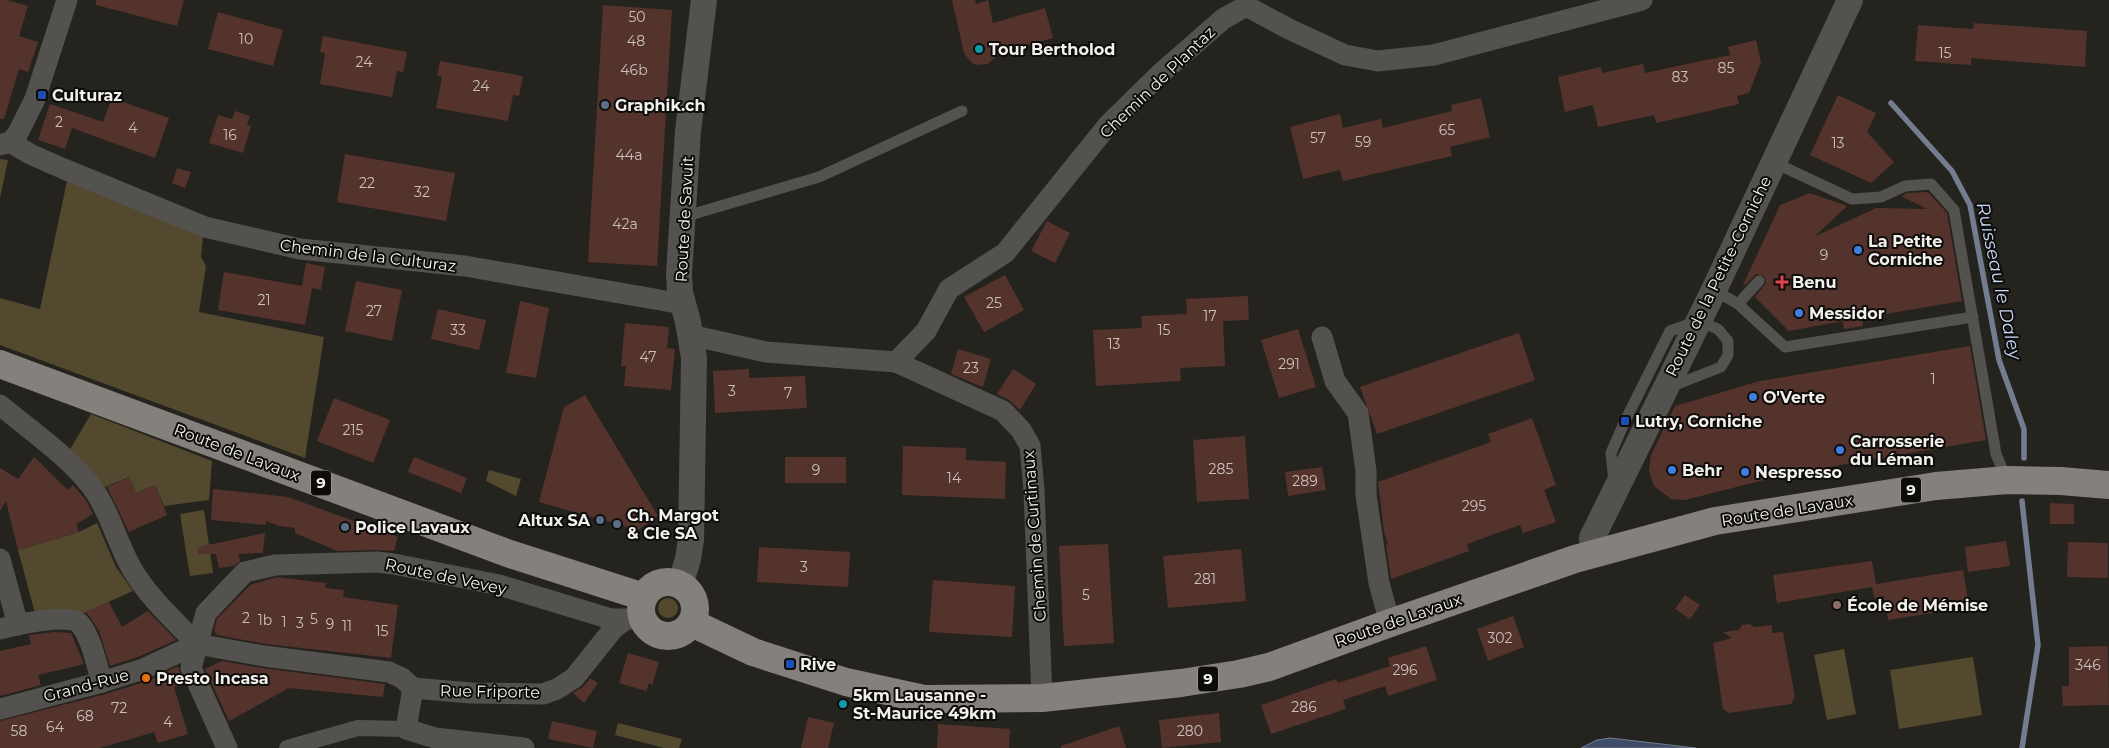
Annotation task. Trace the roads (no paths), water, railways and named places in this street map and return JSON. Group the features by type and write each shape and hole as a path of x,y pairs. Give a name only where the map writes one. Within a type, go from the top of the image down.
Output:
{"main road":[{"name":"Route de Lavaux","path":"0,364 507,553 637,612"},
{"name":"Route de Lavaux","path":"692,623 753,652 846,682 924,699 1042,698 1181,683 1239,674 1268,666 1593,554 1715,521 1936,486 2007,480 2061,480 2109,485"},
{"path":"672,583 680,585 692,597 695,614 692,623 679,634 670,636 654,632 637,612 656,585 672,583"}],"street":[{"path":"5,144 19,132 35,99 67,0"},
{"name":"Route de Savuit","path":"680,585 688,559 691,540 694,373 690,334 679,274 688,131 704,0"},
{"name":"Chemin de Plantaz","path":"896,362 926,331 949,289 1005,253 1108,125 1160,74 1242,3 1289,29 1345,55 1378,61 1434,55 1642,0"},
{"name":"Route de la Petite-Corniche","path":"1593,554 1592,538 1714,290 1850,0"},
{"name":"Chemin de la Culturaz","path":"5,144 205,227 300,249 465,266 649,300 683,304"},
{"path":"690,334 766,352 896,362"},
{"path":"1322,337 1335,381 1358,413 1366,471 1366,495 1379,584 1390,623"},
{"name":"Chemin de Curtinaux","path":"896,362 1002,411 1021,430 1030,446 1034,490 1042,698"},
{"path":"0,405 49,445 84,477 96,493 132,568 144,586 170,617 197,644 264,656 389,672 402,678 413,688 406,729"},
{"path":"0,559 9,627 73,619 79,623 87,636 102,682"},
{"name":"Route de Vevey","path":"227,748 191,668 206,613 246,572 274,565 377,562 500,585 611,619 637,612"},
{"name":"Rue Friporte","path":"413,688 472,693 543,694 557,689 574,678 614,628 637,612"},
{"name":"Grand-Rue","path":"0,709 144,669 197,644"},
{"path":"287,748 358,728 406,729 435,738 524,748"}],"lane":[{"path":"683,217 818,178 962,112"},
{"path":"1773,162 1852,199 1881,197 1905,186 1931,184 1954,210 1996,454 2007,480"},
{"path":"1738,304 1759,281"},
{"path":"1714,290 1738,304 1785,347 1973,318"},
{"path":"1615,492 1611,453 1624,421 1670,331 1698,321 1718,329 1728,341 1728,355 1721,367 1664,389"}],"water":[{"path":"1610,738 1696,748 1581,748 1597,740"}],"waterway":[{"name":"Ruisseau le Daley","path":"1891,103 1952,171 1970,205 1999,360 2024,429 2024,458"},
{"name":"Ruisseau le Daley","path":"2022,501 2038,645 2022,748"}],"place":[{"name":"Tour Bertholod","path":"979,49"},
{"name":"Culturaz","path":"42,95"},
{"name":"Graphik.ch","path":"605,105"},
{"name":"La Petite Corniche","path":"1858,250"},
{"name":"Benu","path":"1782,282"},
{"name":"Messidor","path":"1799,313"},
{"name":"O'Verte","path":"1753,397"},
{"name":"Lutry, Corniche","path":"1625,421"},
{"name":"Carrosserie du Léman","path":"1840,450"},
{"name":"Behr","path":"1672,470"},
{"name":"Nespresso","path":"1745,472"},
{"name":"Altux SA","path":"600,520"},
{"name":"Ch. Margot & CIe SA","path":"617,524"},
{"name":"Police Lavaux","path":"345,527"},
{"name":"École de Mémise","path":"1837,605"},
{"name":"Rive","path":"790,664"},
{"name":"Presto Incasa","path":"146,678"},
{"name":"5km Lausanne - St-Maurice 49km","path":"843,704"}]}
